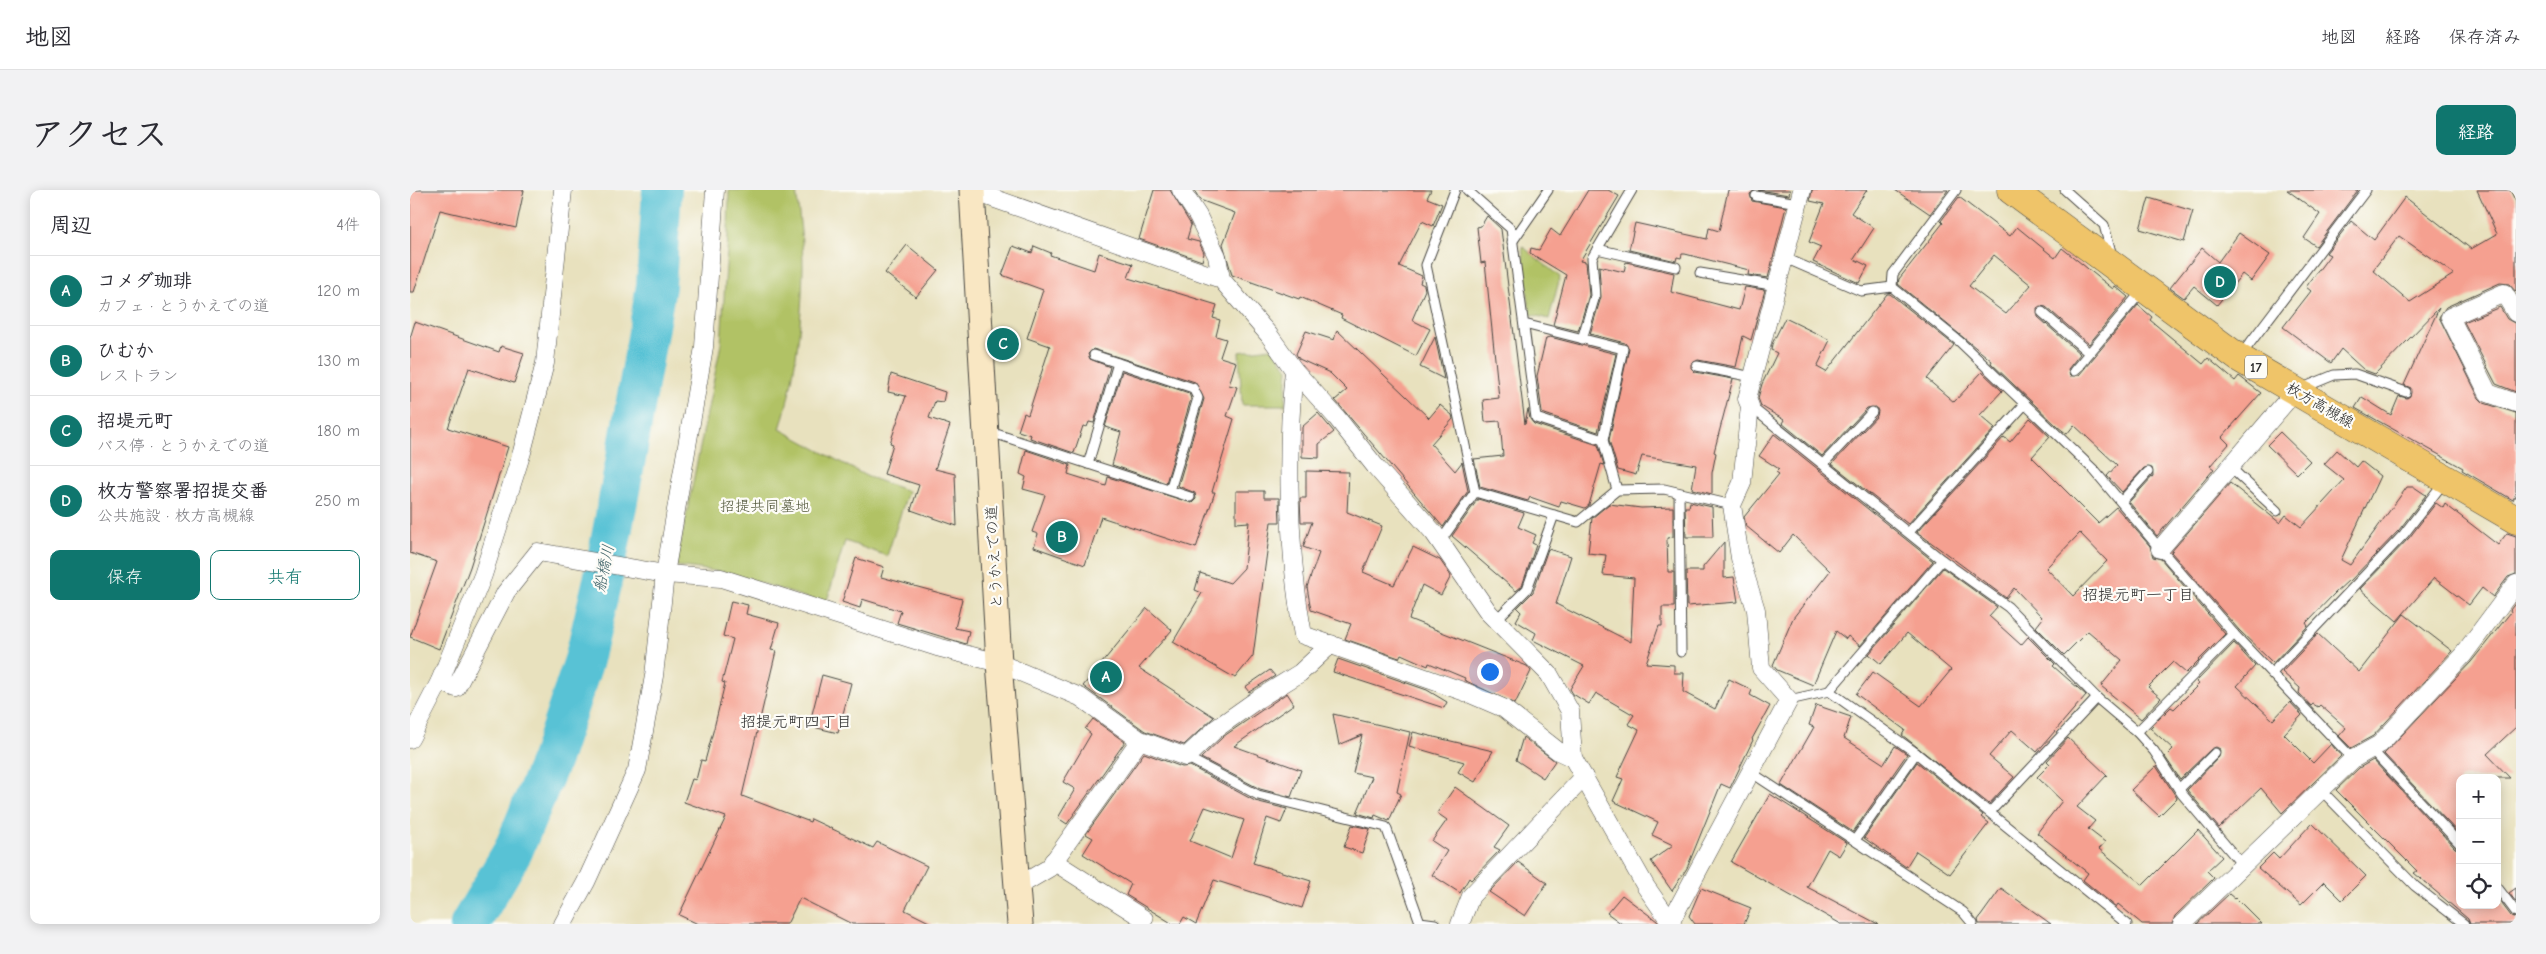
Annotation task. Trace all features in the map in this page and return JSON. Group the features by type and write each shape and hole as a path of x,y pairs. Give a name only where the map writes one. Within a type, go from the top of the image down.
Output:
{"main road":[{"name":"枚方高槻線","path":"2011,190 2239,358 2516,520"}],"street":[{"path":"410,740 440,681 483,575 522,452 542,372 563,190"},
{"path":"562,924 586,882 637,770 654,676 660,572 704,347 715,190"},
{"path":"971,190 1221,279 1269,335 1294,370 1337,418 1440,542 1496,620 1549,674 1570,711 1573,758 1646,887 1672,922 1789,700 1761,668 1756,610 1740,558 1732,505 1742,483 1750,406 1747,399 1800,197"},
{"name":"とうかえでの道","path":"971,190 987,431 999,662 1017,887 1017,923"},
{"path":"1181,190 1198,216 1217,256 1221,279"},
{"path":"2516,314 2504,293 2450,317 2488,393 2516,403"},
{"path":"1294,370 1290,422 1292,534 1297,604 1303,635 1468,693 1502,708 1558,751 1573,758"},
{"path":"2160,550 2296,391"},
{"path":"440,681 456,688 506,592 538,552 660,572 721,578 938,647 999,662 1080,697 1140,740 1186,757 1217,728 1258,699 1300,673 1331,644"},
{"path":"2182,924 2244,867 2353,759 2380,744 2463,655 2516,584"},
{"path":"1017,887 1050,868 1140,740"},
{"path":"1460,924 1471,896 1584,777"},
{"path":"1054,862 1144,919"}],"lane":[{"path":"1440,542 1475,492 1426,265 1455,190"},
{"path":"1467,190 1511,229 1536,418 1603,440"},
{"path":"1512,242 1548,190"},
{"path":"1582,339 1595,296 1592,258 1632,190"},
{"path":"1892,287 1893,274 1956,190"},
{"path":"2065,190 2104,225 2114,266"},
{"path":"2239,358 2366,190"},
{"path":"1756,196 1800,197"},
{"path":"1597,248 1676,267"},
{"path":"1785,258 1861,291 1892,287 1960,342 2094,470 2160,550 2234,634 2353,759"},
{"path":"1700,272 1777,286"},
{"path":"2074,371 2145,288"},
{"path":"2042,312 2088,354"},
{"path":"1524,324 1623,349 1603,440 1617,490"},
{"path":"1094,355 1193,388 1198,398 1170,490"},
{"path":"1088,464 1118,363"},
{"path":"1697,366 1753,377"},
{"path":"2296,391 2334,375 2355,374 2406,392"},
{"path":"1909,532 2025,404"},
{"path":"1750,406 1942,560 2008,607 2097,698 2137,732 2154,751 2179,789 2244,867"},
{"path":"1823,464 1872,412"},
{"path":"987,431 1190,496"},
{"path":"2231,468 2277,511"},
{"path":"2121,502 2148,472"},
{"path":"2272,673 2404,534 2447,479"},
{"path":"1475,492 1578,522 1617,490 1664,489 1732,505"},
{"path":"1679,493 1681,652"},
{"path":"1496,620 1526,589 1554,515"},
{"path":"1789,700 1829,691 1942,560"},
{"path":"2137,732 2234,634"},
{"path":"1829,691 1916,753 2127,924"},
{"path":"1990,812 2097,698"},
{"path":"2371,749 2456,840"},
{"path":"1855,840 1916,753"},
{"path":"2179,789 2215,753"},
{"path":"1186,757 1258,795 1386,827 1420,922 1435,924"},
{"path":"1752,773 1963,912 1973,924"},
{"path":"2321,790 2415,886 2464,924"},
{"path":"2501,892 2516,912"}],"green space":[{"name":"招提共同墓地","path":"729,190 796,190 803,257 801,307 794,369 780,429 866,476 908,491 887,556 845,541 826,604 730,573 676,566 721,344"},
{"path":"1522,246 1560,277 1549,319 1530,314"},
{"path":"1272,348 1288,369 1285,405 1242,405 1239,352"}],"building":[{"path":"410,190 524,190 516,228 440,210 414,292 410,292"},
{"path":"1154,190 1170,190 1191,225 1187,239 1199,242 1204,253 1202,261 1139,239"},
{"path":"1194,190 1431,190 1427,198 1442,204 1433,226 1422,221 1399,266 1422,276 1420,283 1424,285 1425,290 1412,320 1430,329 1416,356 1341,318 1342,315 1300,297 1299,299 1232,275 1223,244 1235,213 1200,200"},
{"path":"1588,190 1608,190 1619,196 1580,261 1586,262 1589,295 1578,331 1553,325 1566,275 1530,253 1531,248 1539,250 1551,229 1560,236"},
{"path":"1728,190 1755,190 1750,194 1752,201 1786,207 1768,278 1748,275 1749,270 1685,254 1682,254 1681,258 1677,257 1676,261 1629,250 1635,223 1707,239 1709,228 1719,231"},
{"path":"1758,190 1790,190 1789,195"},
{"path":"1812,190 1867,190 1851,213 1874,228 1854,259 1868,266 1859,283 1813,262 1821,247 1809,242 1824,204 1810,201"},
{"path":"1895,190 1948,190 1930,214"},
{"path":"2287,190 2358,190 2316,246 2304,238 2320,214"},
{"path":"2477,190 2510,190 2516,202 2516,292 2509,284 2500,283 2446,307 2439,317 2479,398 2484,403 2516,413 2516,493 2513,500 2462,470 2463,468 2355,408 2362,397 2391,415 2399,396 2407,398 2410,396 2411,388 2404,385 2439,308 2375,374 2364,370 2341,349 2331,363 2283,327 2311,291 2306,287 2330,255 2326,253 2351,221 2374,240 2405,197 2471,249 2497,234","holes":["2399,236 2454,274 2410,302 2373,270"]},
{"path":"1959,197 2010,236 2017,227 2055,258 2062,248 2113,289 2115,286 2128,297 2089,344 2046,307 2040,306 2037,308 2038,317 2080,354 2068,369 2070,376 2079,375 2138,305 2152,317 2150,320 2203,364 2208,358 2235,381 2239,376 2261,393 2222,437 2229,444 2210,466 2214,469 2157,536 2129,502 2153,476 2152,468 2144,468 2122,492 2107,476 2117,465 2074,425 2067,434 2058,427 1991,363 1992,361 1898,284 1899,279 1943,223 1941,221","holes":["1994,255 2031,285 2006,314 1969,286"]},
{"path":"2149,198 2193,211 2184,242 2140,229"},
{"path":"1487,216 1501,229 1525,424 1528,409 1530,419 1534,424 1598,445 1604,465 1601,464 1589,505 1585,508 1561,501 1559,507 1530,497 1528,501 1480,487 1474,459 1503,456 1500,421 1485,422 1483,400 1499,398 1485,262 1481,263 1477,227 1481,226"},
{"path":"2239,233 2270,255 2251,281 2242,274 2217,305 2194,286 2184,298 2170,288 2202,248 2218,262"},
{"path":"907,245 938,270 916,297 885,273"},
{"path":"1013,246 1032,253 1034,246 1051,253 1050,255 1094,270 1099,253 1133,264 1128,278 1217,305 1213,318 1220,320 1216,336 1226,339 1220,357 1236,362 1229,385 1237,387 1227,416 1234,419 1212,492 1215,492 1196,548 1101,517 1085,565 1034,547 1038,534 1032,532 1045,495 1023,489 1026,477 1020,474 1026,450 1070,465 1068,474 1106,486 1108,477 1192,503 1196,499 1195,493 1178,486 1204,399 1195,382 1093,349 1088,354 1090,359 1110,367 1094,423 1089,422 1087,427 1083,426 1074,453 1030,438 1031,435 1018,431 1024,413 1028,415 1050,346 1027,338 1043,290 1002,275"},
{"path":"1626,262 1674,273 1671,292 1739,310 1745,287 1765,290 1751,340 1743,336 1736,367 1698,360 1691,364 1691,368 1695,372 1733,379 1714,452 1716,453 1712,473 1712,494 1692,489 1696,465 1642,456 1636,475 1618,470 1609,440 1629,348 1625,343 1590,334 1601,297 1599,266 1624,272"},
{"path":"1887,294 1890,294 1954,345 1927,379 1954,402 1982,372 2002,391 1980,415 1995,428 1908,524 1832,464 1877,416 1878,411 1876,407 1867,408 1822,456 1782,423 1784,420 1761,406 1758,398 1762,384 1777,353 1771,350 1772,344 1785,318 1830,340 1817,367 1826,372"},
{"path":"2500,307 2507,319 2516,324 2516,392 2496,384 2464,322"},
{"path":"415,322 499,352 501,346 524,353 514,383 469,368 448,428 508,447 470,567 439,649 410,637 437,562 410,553 410,338"},
{"path":"1337,330 1429,418 1440,405 1452,415 1453,419 1431,444 1455,471 1462,462 1468,491 1443,527 1335,400 1347,390 1330,373 1299,359 1296,354 1306,331 1334,340"},
{"path":"1435,337 1444,379 1420,367"},
{"path":"1550,337 1616,354 1598,432 1542,413 1537,376 1546,338"},
{"path":"1122,371 1189,393 1191,399 1166,483 1112,465 1121,432 1105,427"},
{"path":"891,374 945,392 943,402 935,401 929,418 950,425 935,469 955,474 957,526 911,510 919,485 884,474 893,444 890,443 906,396 888,392"},
{"path":"1318,413 1334,432 1319,444 1319,458 1302,457 1302,427"},
{"path":"2030,418 2050,437 2032,457 2098,523 2116,507 2150,546 2153,557 2161,559 2225,634 2186,673 2173,662 2148,687 2161,698 2141,719 2101,686 2122,660 2088,631 2064,655 2036,627 2043,618 2014,588 2006,598 1917,532 2004,437 2010,442","holes":["2080,533 2107,561 2073,596 2046,568"]},
{"path":"2280,432 2310,461 2297,474 2267,445"},
{"path":"1774,434 1933,561 1860,646 1848,636 1846,639 1836,631 1813,685 1777,670 1773,665 1793,618 1830,571 1793,535 1779,553 1746,526 1744,517 1779,474 1776,472 1779,469 1759,456"},
{"path":"2337,450 2356,467 2361,461 2380,476 2341,560 2350,565 2407,487 2414,487 2426,495 2399,530 2306,623 2308,626 2273,663 2239,630 2171,552 2230,483 2280,523 2286,515 2301,527 2344,480 2324,464"},
{"path":"1306,471 1349,472 1347,512 1382,526 1363,572 1394,585 1413,547 1440,560 1451,576 1441,595 1422,585 1409,619 1527,666 1531,671 1515,704 1464,680 1465,678 1429,663 1428,666 1401,654 1399,658 1345,639 1351,624 1311,610 1307,587 1319,553 1303,547 1312,522 1301,522 1300,498 1306,498"},
{"path":"1236,491 1264,491 1264,498 1279,498 1280,522 1271,522 1253,656 1235,678 1173,642 1202,593 1195,590 1200,573 1230,583 1244,568 1249,522 1236,523"},
{"path":"1478,499 1524,513 1518,527 1536,535 1532,543 1536,545 1522,586 1516,591 1452,536"},
{"path":"1690,502 1712,507 1713,537 1686,537 1685,507 1689,507"},
{"path":"2436,503 2443,508 2445,504 2498,545 2507,533 2516,536 2516,574 2508,577 2493,597 2482,588 2469,605 2434,578 2397,621 2360,589 2409,538"},
{"path":"1609,504 1641,508 1673,507 1673,537 1667,538 1668,572 1674,572 1674,607 1662,607 1662,626 1659,626 1646,663 1674,665 1674,673 1684,673 1683,692 1715,709 1729,679 1752,690 1750,695 1770,706 1752,739 1730,788 1721,784 1687,868 1672,891 1651,861 1673,845 1652,835 1658,822 1613,801 1623,779 1617,777 1639,730 1628,724 1634,715 1596,693 1589,704 1573,694 1570,689 1584,666 1533,640 1536,633 1516,621 1521,612 1517,608 1533,592 1548,549 1571,556 1556,604 1631,642 1634,578 1603,575 1606,555 1588,553 1592,518"},
{"path":"1724,542 1724,578 1734,577 1738,602 1687,606 1686,571 1703,571 1703,567"},
{"path":"856,558 884,567 881,577 962,599 955,628 969,631 966,644 897,623 901,611 862,599 860,608 842,602"},
{"path":"1943,568 1997,607 1989,616 2021,645 2028,637 2055,664 2053,666 2086,695 2037,752 2012,730 1989,756 2014,777 1989,804 1902,735 1905,730 1856,694 1873,672 1921,706 1951,670 1907,633 1881,664 1869,654"},
{"path":"731,601 748,605 746,614 779,623 771,650 776,651 742,796 810,822 811,819 873,848 877,842 927,866 905,910 933,924 852,924 800,898 787,924 698,924 679,915 726,817 684,802 692,779 696,780 701,760 705,761 725,683 722,682 733,639 723,636"},
{"path":"2516,602 2516,727 2487,754 2510,778 2501,778 2501,774 2456,774 2456,831 2384,754 2471,662 2511,612 2510,610"},
{"path":"1147,608 1172,630 1139,668 1214,717 1184,745 1145,731 1083,686"},
{"path":"2404,614 2452,651 2373,736 2351,748 2339,736 2346,728 2320,705 2318,707 2313,704 2311,706 2299,693 2300,688 2282,672 2318,634 2359,672"},
{"path":"2234,643 2255,666 2237,686 2273,720 2290,702 2302,715 2284,734 2313,763 2331,744 2341,756 2282,813 2261,788 2219,828 2187,790 2219,757 2220,749 2216,747 2211,749 2180,779 2165,757 2173,749 2150,728 2171,707 2174,709 2199,684 2196,682"},
{"path":"1338,659 1427,690 1447,702 1444,708 1333,672"},
{"path":"1270,670 1275,676 1249,692 1245,687"},
{"path":"822,675 851,683 838,733 809,726"},
{"path":"1287,693 1294,704 1234,746 1301,770 1291,797 1260,789 1201,758 1224,736"},
{"path":"1816,705 1851,717 1844,738 1884,764 1895,746 1907,754 1853,832 1781,785 1814,727 1809,725"},
{"path":"1333,714 1410,732 1397,792 1401,794 1389,821 1375,815 1374,818 1357,813 1372,777 1353,773 1362,735 1339,745"},
{"path":"1093,719 1125,742 1067,824 1058,818 1075,789 1063,782 1091,734 1085,729"},
{"path":"1413,732 1493,751 1475,782 1458,772 1464,762 1409,746"},
{"path":"1523,737 1555,761 1543,778 1516,760"},
{"path":"2068,738 2107,775 2077,807 2095,821 2088,829 2105,842 2099,849 2143,885 2198,830 2222,857 2207,871 2214,878 2175,916 2172,924 2142,924 2118,904 2116,907 2083,880 2088,873 2037,833 2062,801 2037,777 2050,764 2047,761"},
{"path":"1144,753 1182,767 1190,766 1255,801 1287,809 1281,823 1267,818 1253,863 1311,881 1302,908 1214,880 1196,924 1184,917 1180,924 1173,924 1126,895 1131,884 1083,854 1093,838 1086,834","holes":["1205,807 1244,820 1231,858 1190,841"]},
{"path":"2373,760 2456,848 2456,909 2414,873 2417,871 2336,790 2359,768"},
{"path":"1917,762 1983,815 1981,817 1989,823 1950,874 1916,851 1906,867 1864,838"},
{"path":"2156,766 2177,798 2159,816 2131,790"},
{"path":"1455,787 1509,826 1494,847 1500,850 1471,880 1469,878 1460,893 1432,875 1447,851 1432,841 1447,820 1437,813"},
{"path":"1770,794 1847,843 1839,856 1828,849 1807,887 1878,924 1841,924 1731,862"},
{"path":"2312,823 2366,876 2342,900 2324,882 2301,905 2258,868 2273,853 2279,859"},
{"path":"1352,825 1370,829 1362,853 1344,847"},
{"path":"1518,862 1547,883 1525,916 1489,892"},
{"path":"1701,888 1751,908 1744,924 1695,924 1689,916"},
{"path":"2001,888 2051,924 1979,924 1978,920"},
{"path":"2516,888 2516,902 2509,893"},
{"path":"2229,894 2236,898 2262,924 2197,924"},
{"path":"1622,895 1659,924 1622,924 1607,913"},
{"path":"2501,903 2511,916 2516,918 2516,924 2470,924 2468,919 2456,909 2501,909"}],"waterway":[{"name":"船橋川","path":"470,924 513,851 551,759 584,660 603,580 656,286 662,190"}],"place":[{"name":"枚方警察署招提交番","path":"2220,282"},
{"name":"招堤元町","path":"1003,344"},
{"name":"ひむか","path":"1062,537"},
{"name":"コメダ珈琲","path":"1106,677"}],"district":[{"name":"招提元町一丁目","path":"2138,594"},
{"name":"招提元町四丁目","path":"796,721"}]}
